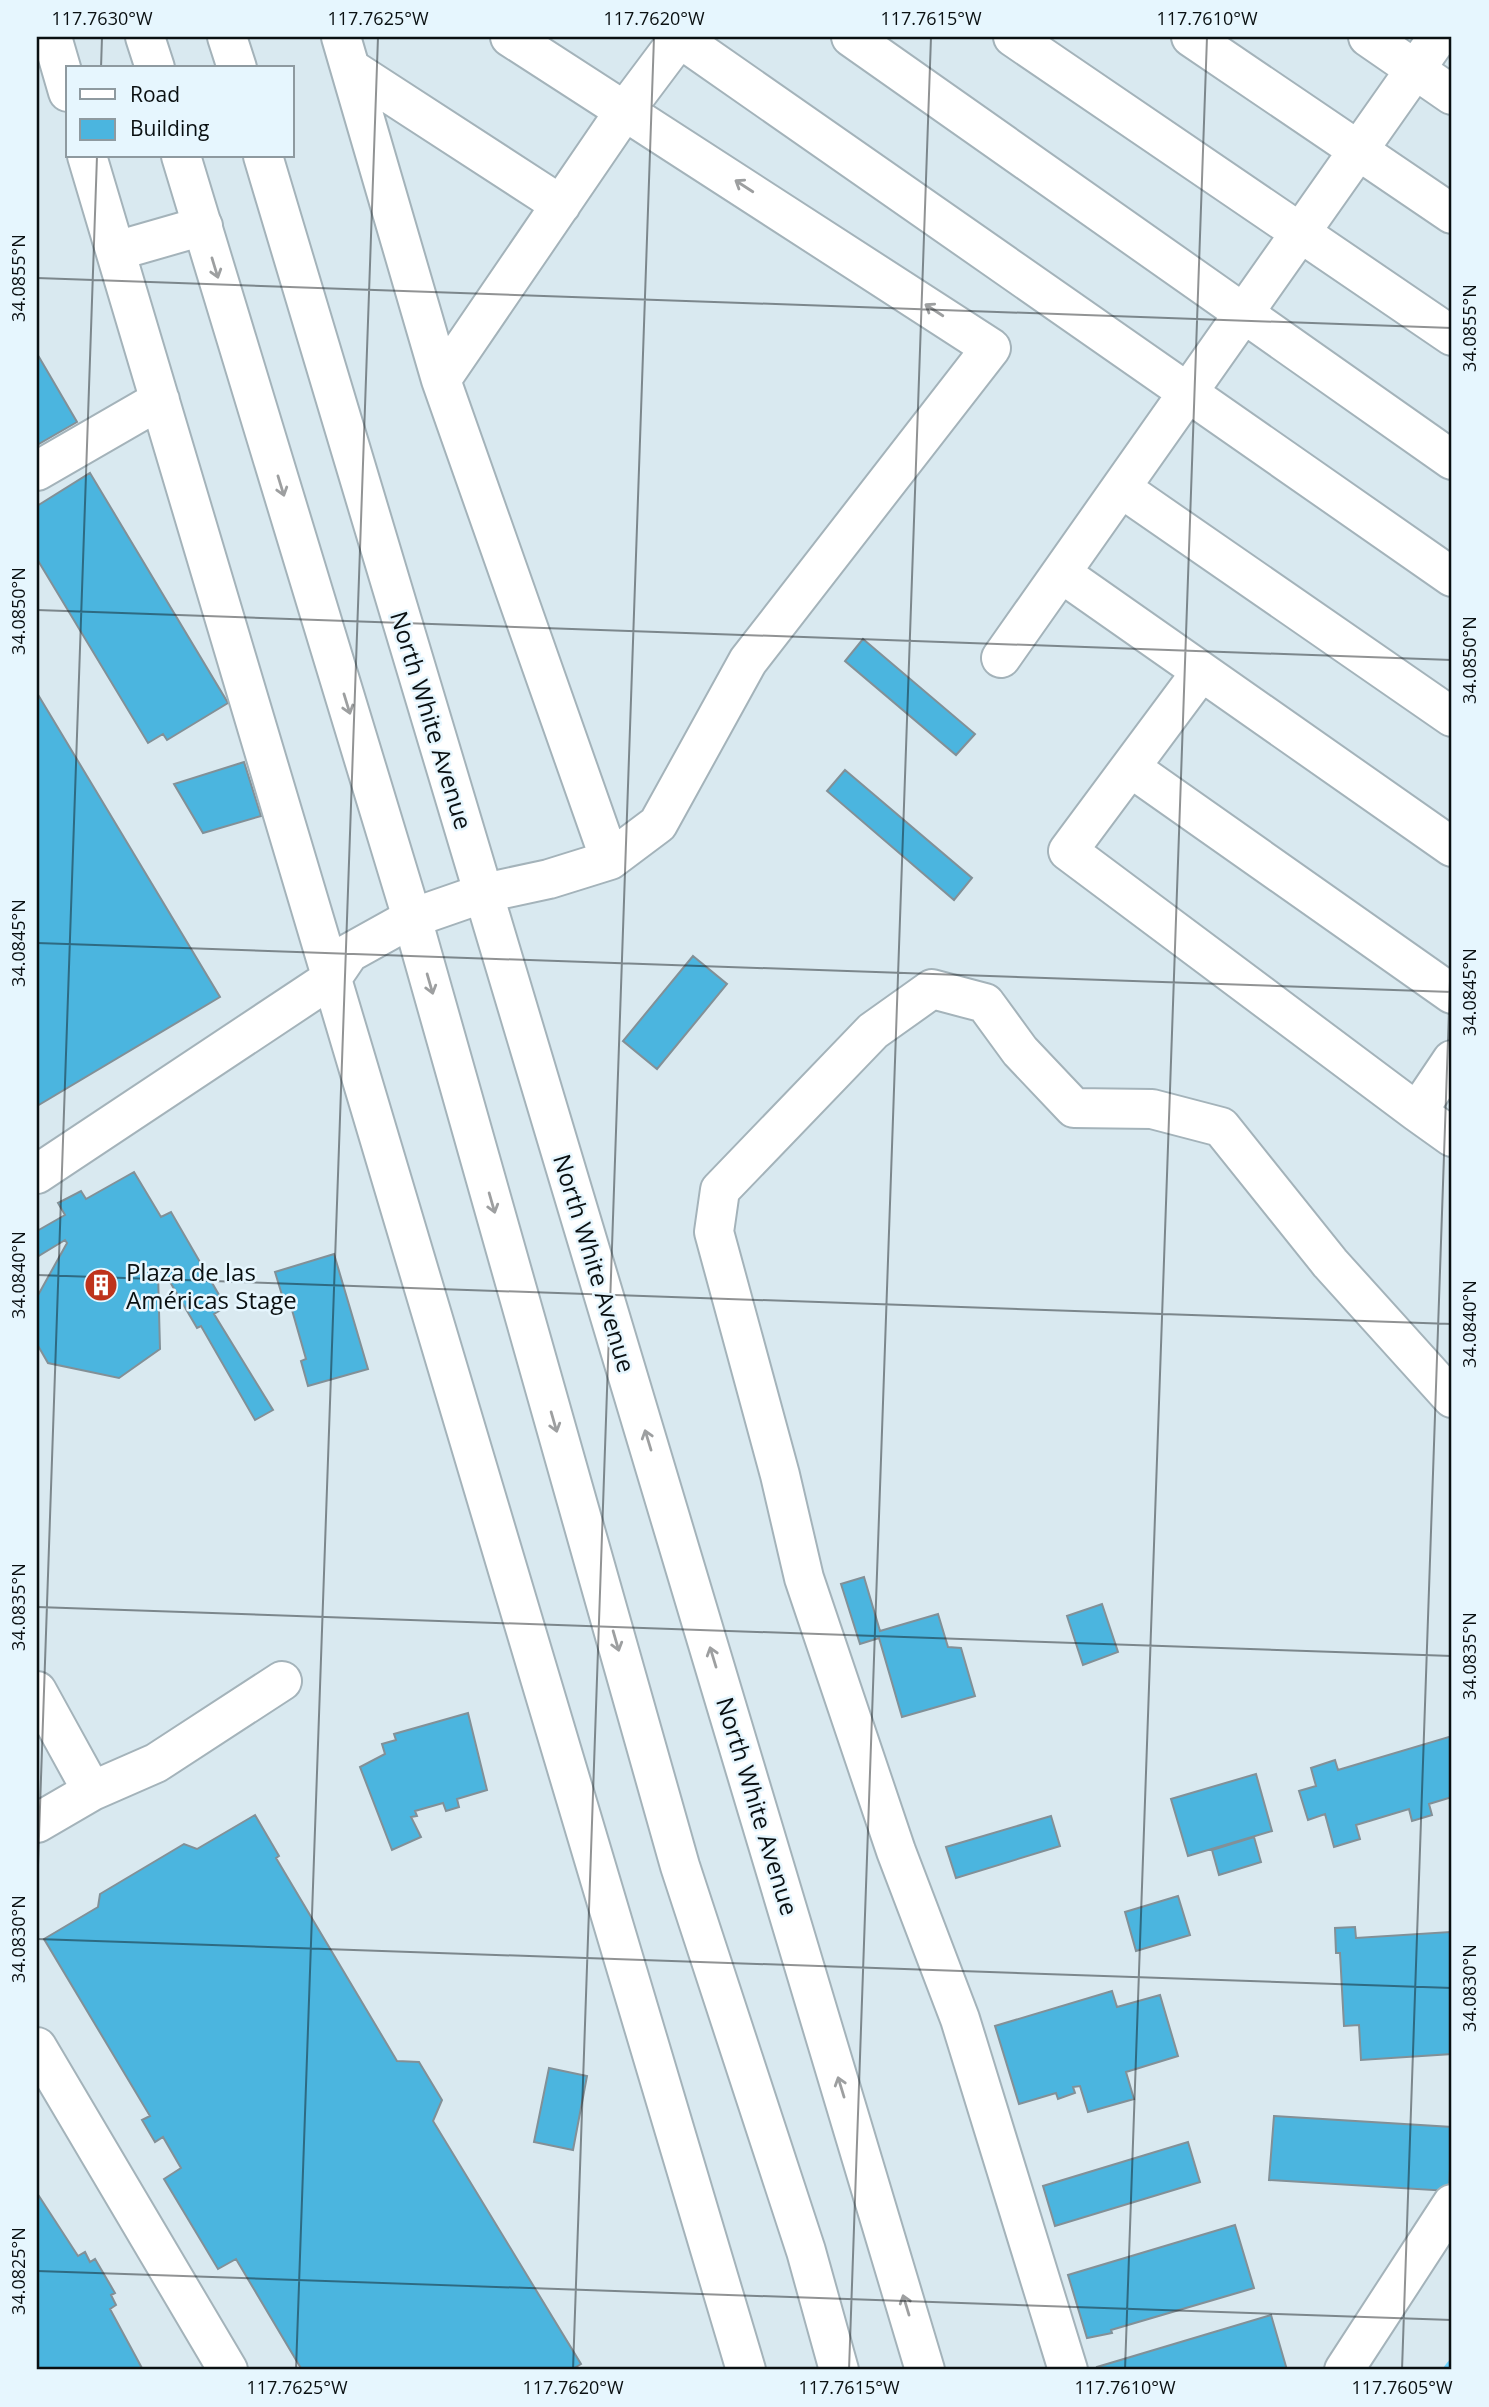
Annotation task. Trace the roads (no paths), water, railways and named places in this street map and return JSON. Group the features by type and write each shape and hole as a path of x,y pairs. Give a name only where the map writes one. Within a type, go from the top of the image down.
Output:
{"main road":[{"path":"52,37 66,85"},
{"path":"145,37 154,66"},
{"path":"228,37 236,66"},
{"path":"37,1174 412,918 484,893 549,879 610,860 658,824 748,661 991,348 626,109 510,37"},
{"path":"441,380 626,109 679,37 1452,577"},
{"path":"851,37 1242,315 1452,460"},
{"path":"1013,37 1452,336"},
{"path":"1191,37 1452,214"},
{"path":"1368,37 1452,95"},
{"path":"1001,658 1438,37"},
{"path":"345,52 561,205"},
{"path":"345,52 441,380 610,860"},
{"path":"88,158 160,400 340,966 746,2370"},
{"path":"182,158 412,918 680,1866 806,2251 839,2370"},
{"name":"North White Avenue","path":"264,158 925,2370"},
{"path":"116,251 203,226"},
{"path":"37,471 160,400"},
{"path":"1121,488 1452,718"},
{"path":"1061,573 1452,847"},
{"path":"1201,672 1068,851 1452,1137"},
{"path":"1130,768 1452,995"},
{"path":"1068,2370 960,2019 896,1851 804,1578 780,1475 714,1232 720,1190 873,1031 932,989 985,1003 1020,1051 1074,1108 1152,1109 1221,1127 1331,1263 1452,1398"},
{"path":"1417,1112 1452,1060"},
{"path":"37,1823 92,1791 156,1763 282,1681"},
{"path":"37,1691 92,1791"},
{"path":"37,2047 228,2370"},
{"path":"1344,2370 1452,2204"}],"waterway":[{"path":"1449,2370 1452,2366"}],"place":[{"name":"Plaza de las Américas Stage","path":"101,1285"}]}
